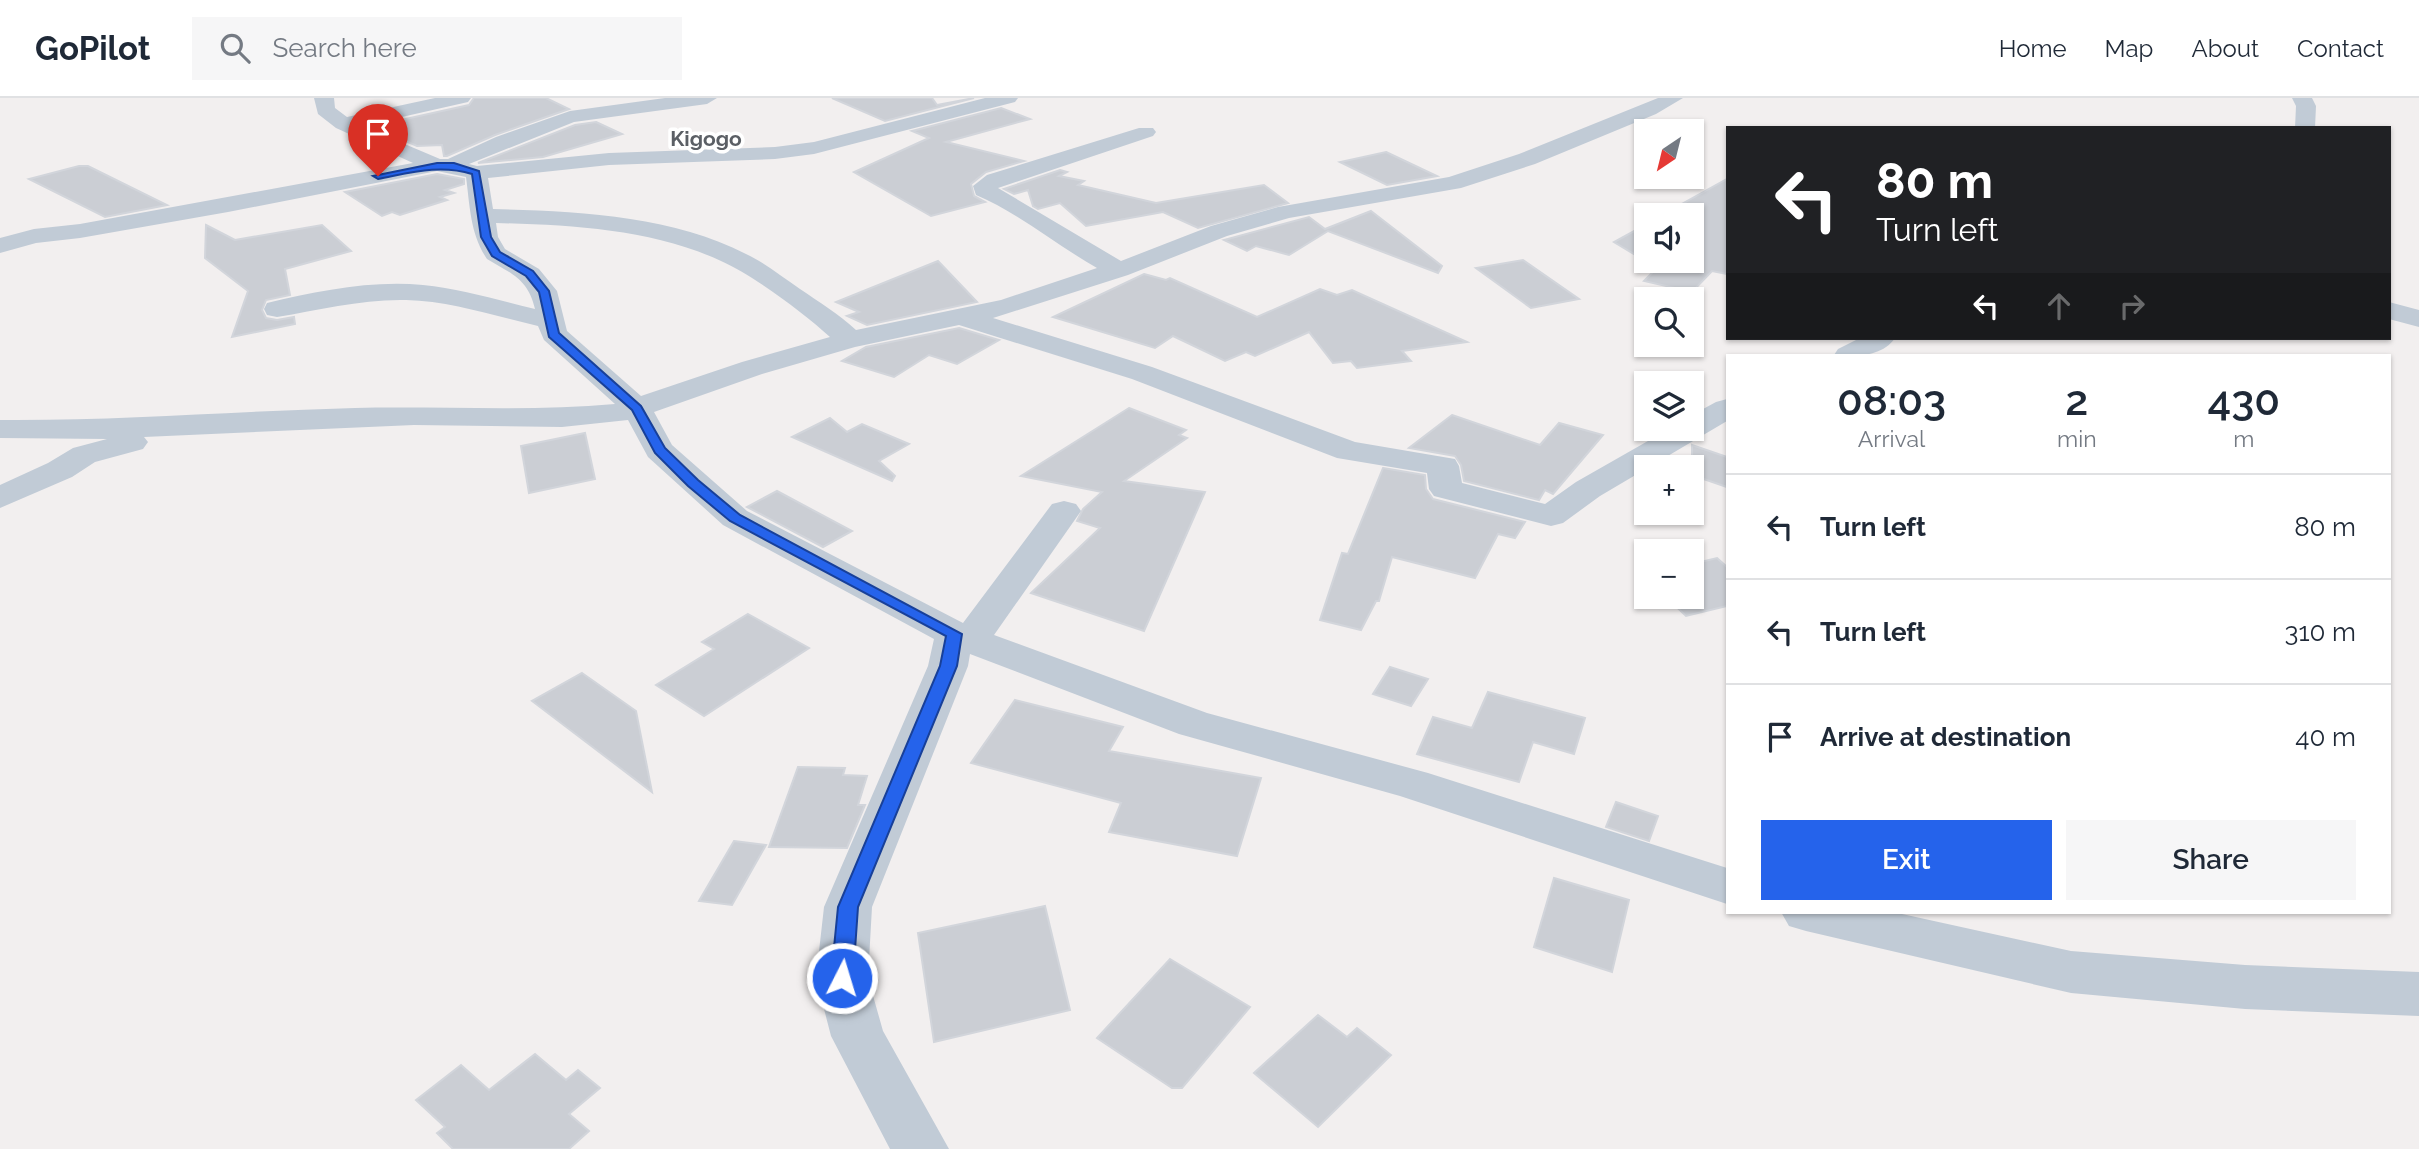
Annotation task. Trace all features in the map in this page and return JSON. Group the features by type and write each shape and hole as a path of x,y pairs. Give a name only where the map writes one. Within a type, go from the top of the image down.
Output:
{"street":[{"path":"324,98 325,110 343,124 456,168 483,216 486,237 496,254 530,274 544,291 554,334 637,408 659,450 735,518 962,637 1194,724 1412,784 1726,886"},
{"path":"343,124 461,98"},
{"path":"456,168 459,160 498,147 503,141 551,121 647,104 707,98"},
{"path":"0,246 34,236 80,231 456,168 814,148 1008,98"},
{"path":"0,429 181,426 314,418 572,418 621,413 752,368 850,340 1007,307 1119,270 1219,231 1286,212 1453,183 1527,159 1673,98"},
{"path":"2302,98 2306,106 2305,126"},
{"path":"1119,270 1065,239 1003,198 984,190 984,186 995,180 1146,132"},
{"path":"483,216 549,217 646,229 703,245 757,269 785,291 827,317 850,340"},
{"path":"277,309 372,293 406,292 446,297 552,321"},
{"path":"2391,311 2419,319"},
{"path":"958,316 1142,373 1348,451 1443,466 1446,489 1551,516 1588,489 1726,409"},
{"path":"1850,354 1877,340"},
{"path":"0,498 60,470 84,455 181,426"},
{"path":"920,1149 858,1036 842,978 848,907 962,637 1064,511"},
{"path":"1815,914 2071,972 2245,987 2419,994"}],"building":[{"path":"474,98 546,98 569,109 495,135 447,156 444,156 442,145 417,146 384,132 387,123 469,105"},
{"path":"832,98 932,98 937,105 974,98 885,121"},
{"path":"1001,108 1030,119 946,142 1024,161 986,172 971,184 974,196 985,202 931,216 854,172 929,138 912,131"},
{"path":"596,122 622,134 543,157 478,163 575,125"},
{"path":"1386,152 1437,176 1387,185 1340,162"},
{"path":"88,166 167,205 105,217 29,179"},
{"path":"1060,170 1067,172 1059,176 1084,181 1078,185 1156,203 1264,185 1288,203 1198,228 1163,212 1086,226 1060,203 1038,209 1033,206 1028,190 1014,194 1004,189"},
{"path":"437,174 464,179 464,184 445,190 454,193 440,197 447,200 400,215 392,212 382,216 345,192"},
{"path":"1726,180 1726,274 1712,271 1697,287 1670,287 1644,281 1652,273 1704,273 1704,203 1684,203"},
{"path":"1371,211 1442,266 1438,273 1328,231 1289,255 1256,246 1247,251 1224,240 1309,217 1325,229"},
{"path":"206,225 235,240 322,225 351,251 285,269 290,295 266,300 262,310 266,318 277,320 294,317 295,324 232,337 248,291 205,258"},
{"path":"1634,231 1634,254 1614,242"},
{"path":"1523,260 1579,299 1531,308 1476,268"},
{"path":"938,261 977,302 867,325 847,316 859,312 836,302"},
{"path":"1144,274 1166,280 1170,278 1257,317 1320,289 1337,295 1352,290 1467,342 1402,351 1411,361 1357,368 1351,361 1333,363 1309,332 1255,356 1246,352 1225,361 1173,336 1155,348 1053,317"},
{"path":"959,328 999,340 957,364 929,355 894,377 842,361 866,347"},
{"path":"1129,408 1186,430 1179,435 1187,438 1124,481 1205,492 1144,631 1031,593 1100,528 1077,521 1083,509 1102,492 1021,476"},
{"path":"1452,415 1540,445 1559,423 1603,435 1553,494 1545,490 1539,500 1464,481 1461,465 1455,456 1409,448"},
{"path":"830,418 847,432 862,424 909,444 879,461 895,476 892,481 792,437"},
{"path":"585,433 595,479 529,493 521,446"},
{"path":"1692,445 1726,457 1726,487 1704,479 1704,455 1692,455"},
{"path":"1383,468 1425,475 1426,489 1433,499 1525,522 1515,538 1498,534 1475,578 1392,557 1379,601 1376,601 1361,630 1320,620 1342,553 1348,554"},
{"path":"777,491 852,531 823,547 747,507"},
{"path":"1717,558 1726,566 1726,606 1686,616 1679,609 1704,609 1704,561"},
{"path":"748,614 809,648 704,716 656,685 714,649 702,642"},
{"path":"1390,667 1428,679 1411,706 1373,694"},
{"path":"582,673 636,711 652,792 532,701"},
{"path":"1488,692 1585,718 1574,754 1533,742 1519,782 1417,754 1433,717 1472,728"},
{"path":"1015,700 1123,727 1109,751 1261,778 1237,856 1109,832 1121,803 971,763"},
{"path":"798,767 845,768 843,775 867,776 858,805 865,805 847,848 769,847"},
{"path":"1616,802 1658,816 1649,841 1606,827"},
{"path":"734,841 766,845 732,905 699,901"},
{"path":"1554,878 1629,900 1612,972 1534,947"},
{"path":"1045,906 1070,1010 934,1042 918,933"},
{"path":"1170,959 1250,1007 1182,1088 1172,1088 1097,1038"},
{"path":"1318,1015 1347,1037 1357,1028 1391,1055 1318,1127 1254,1073"},
{"path":"535,1054 566,1080 578,1070 600,1088 569,1114 589,1131 569,1149 453,1149 437,1133 445,1127 416,1100 461,1065 489,1090"}],"district":[{"name":"Kigogo","path":"706,139"}],"route":[{"path":"378,176 437,165 454,166 476,173 486,237 496,254 530,274 544,291 554,334 637,408 659,450 693,483 735,518 954,634 948,666 848,907 842,978"}]}
